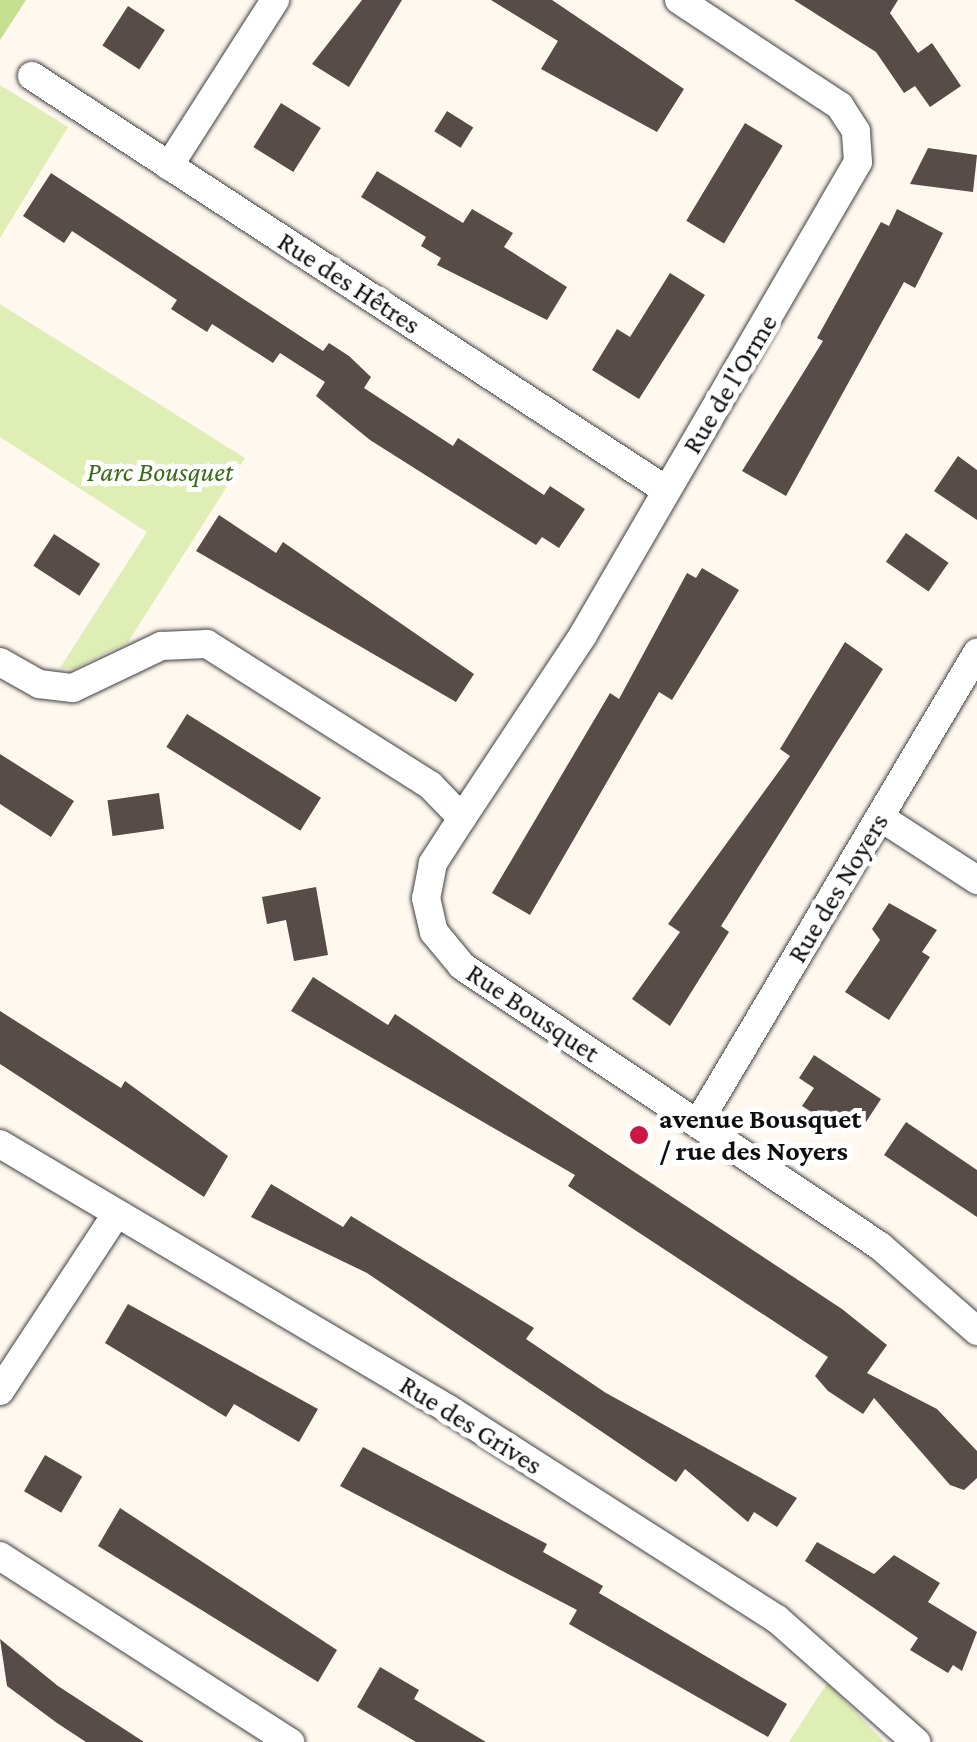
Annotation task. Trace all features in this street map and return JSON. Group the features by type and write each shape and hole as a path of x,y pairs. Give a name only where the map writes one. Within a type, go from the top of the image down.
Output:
{"street":[{"path":"169,166 276,0"},
{"name":"Rue de l'Orme","path":"462,818 666,490 851,181 859,152 840,106 679,0"},
{"name":"Rue des Hêtres","path":"32,76 666,490"},
{"path":"0,662 39,684 73,688 162,646 207,644 430,785 462,818"},
{"name":"Rue des Noyers","path":"698,1123 977,653"},
{"path":"880,816 977,880"},
{"name":"Rue Bousquet","path":"462,818 426,886 440,942 485,983 912,1269 977,1331"},
{"name":"Rue des Grives","path":"0,1144 113,1218 420,1392 777,1619 916,1742"},
{"path":"0,1391 113,1218"},
{"path":"0,1556 290,1742"}],"green space":[{"path":"0,0 26,0 0,40"},
{"path":"0,85 68,127 0,238"},
{"name":"Parc Bousquet","path":"0,304 245,458 128,642 73,669 60,668 147,532 0,437"},
{"path":"827,1683 850,1706 884,1742 789,1742"}],"building":[{"path":"362,0 402,0 349,87 312,64"},
{"path":"491,0 552,0 684,89 657,132 541,69 558,41"},
{"path":"794,0 898,0 890,13 918,53 932,43 961,86 930,107 915,86 904,93 876,52"},
{"path":"128,6 165,30 139,69 102,45"},
{"path":"281,103 321,128 293,172 253,147"},
{"path":"447,111 473,127 461,148 434,131"},
{"path":"745,123 783,146 724,243 686,221"},
{"path":"928,148 977,155 973,192 910,184"},
{"path":"377,171 463,223 472,209 513,233 504,247 567,287 547,320 437,265 441,258 421,246 426,237 361,197"},
{"path":"51,173 323,351 329,343 349,356 371,377 364,388 453,446 458,438 544,495 550,486 585,509 559,548 542,537 536,545 370,440 316,396 325,382 280,353 273,363 212,324 207,332 171,309 177,300 72,231 64,243 23,216"},
{"path":"897,209 943,233 915,288 904,282 786,496 742,471 823,341 817,338 881,222 889,226"},
{"path":"670,273 705,295 639,399 592,370 617,329 630,337"},
{"path":"958,456 977,470 977,520 934,491"},
{"path":"219,515 276,553 283,542 474,674 456,702 196,551"},
{"path":"906,533 949,563 929,591 886,562"},
{"path":"54,534 100,564 79,596 33,566"},
{"path":"702,568 739,590 672,700 659,692 530,915 492,893 610,693 619,699 687,573 696,578"},
{"path":"845,642 883,669 721,926 729,932 670,1026 632,999 680,932 668,924 790,756 780,749"},
{"path":"187,714 321,798 300,831 166,747"},
{"path":"0,754 74,801 51,837 0,804"},
{"path":"159,793 164,829 113,836 108,800"},
{"path":"316,887 328,955 294,961 286,920 267,924 262,897"},
{"path":"889,903 937,930 922,952 930,957 889,1020 845,992 880,940 872,929"},
{"path":"313,977 388,1025 395,1014 842,1309 887,1345 867,1373 937,1409 977,1451 977,1478 964,1490 950,1485 874,1398 863,1414 828,1391 815,1376 828,1357 568,1186 575,1175 291,1011"},
{"path":"0,1011 121,1088 125,1081 228,1156 204,1197 0,1064"},
{"path":"814,1055 881,1099 866,1122 854,1114 843,1132 802,1106 814,1088 799,1078"},
{"path":"906,1122 977,1170 977,1217 884,1155"},
{"path":"271,1184 343,1227 351,1216 534,1328 526,1339 606,1393 797,1498 777,1527 754,1512 748,1522 685,1469 676,1482 367,1273 251,1217"},
{"path":"128,1304 318,1409 299,1442 234,1404 226,1417 105,1343"},
{"path":"363,1447 547,1544 543,1552 603,1586 599,1593 787,1704 768,1737 569,1624 577,1610 340,1486"},
{"path":"45,1455 82,1476 61,1513 24,1491"},
{"path":"120,1508 337,1650 318,1682 98,1546"},
{"path":"817,1542 874,1574 894,1555 940,1583 928,1602 977,1632 962,1671 953,1665 948,1673 910,1650 918,1638 805,1561"},
{"path":"0,1639 58,1686 144,1742 86,1742 57,1723 7,1686"},
{"path":"380,1667 419,1690 414,1699 486,1742 416,1742 357,1707"}],"place":[{"name":"avenue Bousquet / rue des Noyers","path":"639,1135"}]}
